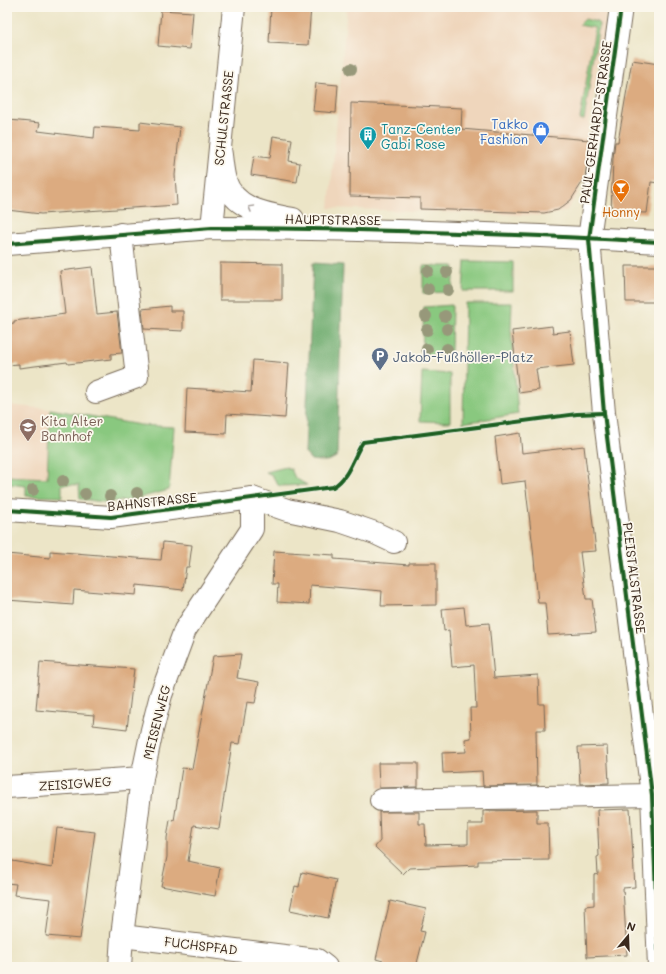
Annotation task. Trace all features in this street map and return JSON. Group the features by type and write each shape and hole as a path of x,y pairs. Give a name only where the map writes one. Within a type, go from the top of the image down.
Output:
{"street":[{"name":"SCHULSTRASSE","path":"212,228 234,7"},
{"name":"PAUL-GERHARDT-STRASSE","path":"589,239 622,7"},
{"path":"220,150 225,181 237,200 257,212 343,229"},
{"name":"HAUPTSTRASSE","path":"7,244 212,228 343,229 659,242"},
{"path":"96,392 137,377 121,234"},
{"name":"PLEISTALSTRASSE","path":"589,239 604,412 652,795 659,967"},
{"name":"BAHNSTRASSE","path":"7,510 111,517 252,498 287,510 340,521 375,533 394,542"},
{"name":"MEISENWEG","path":"120,967 122,936 142,778 161,695 185,630 252,529 252,498"},
{"name":"ZEISIGWEG","path":"7,787 142,778"},
{"path":"381,800 652,795"},
{"name":"FUCHSPFAD","path":"122,936 317,960 326,967"}],"shaded area":[{"path":"347,7 607,7 579,192 566,211 545,216 329,208"},
{"name":"Kita Alter Bahnhof","path":"7,405 50,409 47,478 7,475"}],"green space":[{"path":"585,19 597,22 599,24 584,120 580,119 595,28 579,25"},
{"path":"465,261 513,262 513,291 463,291"},
{"path":"313,263 343,265 337,456 331,460 325,461 311,460 305,453"},
{"path":"423,266 454,266 452,292 423,293"},
{"path":"465,303 512,303 511,330 518,414 463,423"},
{"path":"452,305 451,356 422,355 424,307"},
{"path":"422,372 450,374 450,422 420,421"},
{"path":"50,409 140,425 174,427 169,490 131,500 103,502 80,499 79,485 62,484 62,497 26,496 26,486 9,484 7,495 7,476 47,478"},
{"path":"286,467 291,469 295,478 307,485 281,486 278,485 272,475 266,472"}],"building":[{"path":"271,7 311,7 308,45 269,43"},
{"path":"161,10 193,12 190,49 158,46"},
{"path":"632,60 659,64 659,183 651,182 647,213 611,212 615,142 618,142"},
{"path":"316,83 338,85 336,113 313,111"},
{"path":"351,103 462,108 461,129 590,140 585,178 571,200 558,210 544,213 420,209 420,198 350,196"},
{"path":"9,120 40,123 38,131 94,138 95,127 140,130 140,122 180,127 175,175 177,205 41,214 7,210 7,131"},
{"path":"273,136 292,139 289,161 300,163 297,182 251,175 254,156 270,158"},
{"path":"220,263 282,264 282,300 220,300"},
{"path":"625,266 659,266 659,302 626,302"},
{"path":"92,267 97,314 117,312 122,353 111,354 111,359 68,364 67,362 19,368 19,364 7,365 7,324 14,323 14,321 65,314 60,271"},
{"path":"170,306 170,311 183,311 183,331 144,329 142,309"},
{"path":"552,326 553,333 570,331 574,365 536,369 539,390 519,393 512,331"},
{"path":"253,360 289,363 285,418 227,414 226,434 185,432 187,388 251,392"},
{"path":"520,433 522,453 584,446 596,551 580,552 586,599 592,599 596,632 548,635 545,603 538,603 525,481 500,484 495,437"},
{"path":"163,542 192,545 189,567 186,567 183,590 137,585 136,595 74,590 73,605 7,600 7,554 50,558 50,551 161,560"},
{"path":"274,551 334,555 334,559 409,565 409,563 436,563 436,605 381,606 382,591 310,585 309,604 277,602 278,584 272,584"},
{"path":"464,607 466,625 489,623 494,678 538,675 539,704 544,704 545,730 536,730 537,785 483,786 482,771 443,773 442,753 466,752 465,739 471,738 470,708 476,708 474,665 452,667 449,630 444,631 442,609"},
{"path":"241,654 237,678 259,682 255,703 247,702 240,744 232,743 219,829 194,825 188,861 220,868 215,896 161,886 167,857 167,838 170,820 174,821 182,768 192,769 213,656"},
{"path":"40,662 134,669 127,729 93,725 94,715 36,710"},
{"path":"607,746 609,783 580,784 578,747"},
{"path":"378,763 418,763 418,787 379,788"},
{"path":"630,809 635,887 623,888 627,955 587,957 585,906 594,905 594,875 598,874 597,857 599,856 597,810"},
{"path":"537,810 537,823 548,823 549,860 478,861 478,865 409,868 403,874 375,847 380,841 379,812 419,812 419,824 425,824 426,845 468,844 468,824 483,824 483,811"},
{"path":"57,828 95,832 80,939 46,936 51,899 14,895 16,884 7,883 7,860 52,868"},
{"path":"302,872 336,880 328,918 290,910 295,886 299,887"},
{"path":"390,901 426,909 420,931 425,932 416,967 384,967 383,961 376,959"}],"cycle path":[{"path":"621,7 589,239 604,413 652,795 659,967"},
{"path":"7,244 212,228 436,232 659,242"},
{"path":"7,510 111,517 333,487 347,473 363,442 577,414 604,413"}],"place":[{"name":"Takko Fashion","path":"541,145"},
{"name":"Tanz-Center Gabi Rose","path":"368,150"},
{"name":"Honny","path":"621,203"},
{"name":"Jakob-Fußhöller-Platz","path":"380,371"},
{"name":"Kita Alter Bahnhof","path":"28,442"}]}
